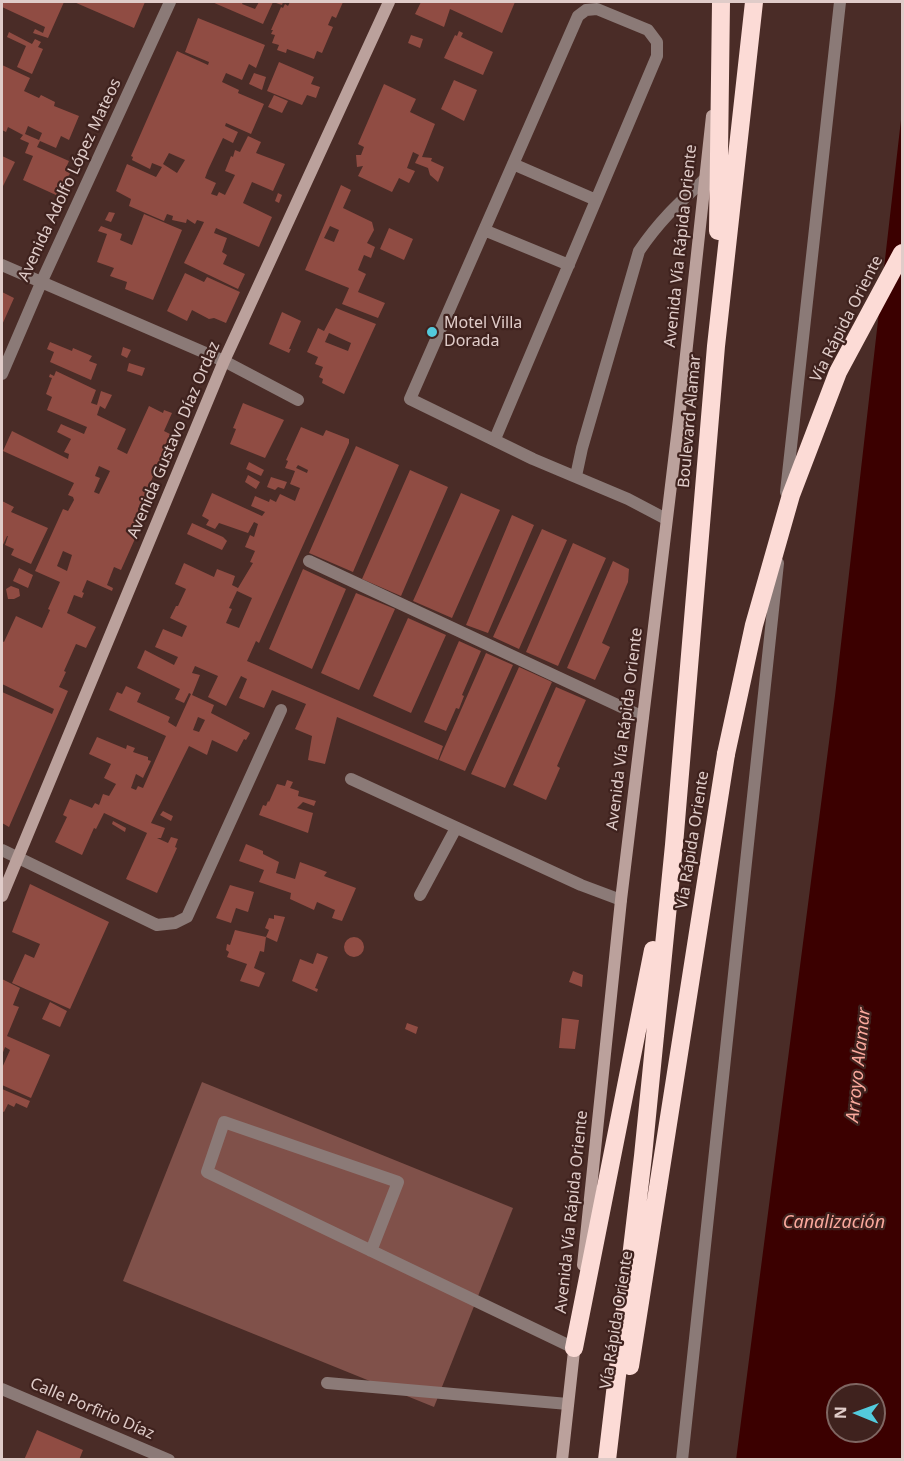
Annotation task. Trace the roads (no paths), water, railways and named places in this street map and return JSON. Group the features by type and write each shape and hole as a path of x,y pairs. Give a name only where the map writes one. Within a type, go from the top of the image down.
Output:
{"highway":[{"path":"716,346 721,2"},
{"name":"Boulevard Alamar","path":"674,845 716,346 754,2"},
{"name":"Vía Rápida Oriente","path":"615,1460 726,754 754,625 791,495 838,372 903,253"},
{"path":"574,1348 674,845"},
{"path":"607,1460 643,1156 674,845"}],"main road":[{"name":"Avenida Gustavo Díaz Ordaz","path":"2,896 224,361 389,2"},
{"name":"Avenida Vía Rápida Oriente","path":"562,1460 621,900 705,179 721,2"}],"street":[{"name":"Avenida Adolfo López Mateos","path":"2,374 41,283 170,2"},
{"path":"682,1460 840,2"},
{"path":"495,439 657,56 657,42 648,30 597,9 582,12 578,16 410,399 533,459 628,499 666,519"},
{"path":"513,164 596,200"},
{"path":"576,476 639,251 655,227 705,179"},
{"path":"484,230 569,265"},
{"path":"2,265 224,361 298,400"},
{"path":"309,561 643,717"},
{"path":"2,849 157,925 175,923 187,917 281,710"},
{"path":"351,779 581,885 621,900"},
{"path":"420,895 456,828"},
{"path":"371,1251 398,1182 224,1122 207,1172 371,1251 574,1348"},
{"path":"327,1383 568,1404"},
{"name":"Calle Porfirio Díaz","path":"2,1389 169,1460"}],"water":[{"name":"Canalización","path":"902,111 902,1459 736,1460 835,696"}],"place":[{"name":"Motel Villa Dorada","path":"432,332"}],"water label":[{"name":"Arroyo Alamar","path":"859,1065"}]}
